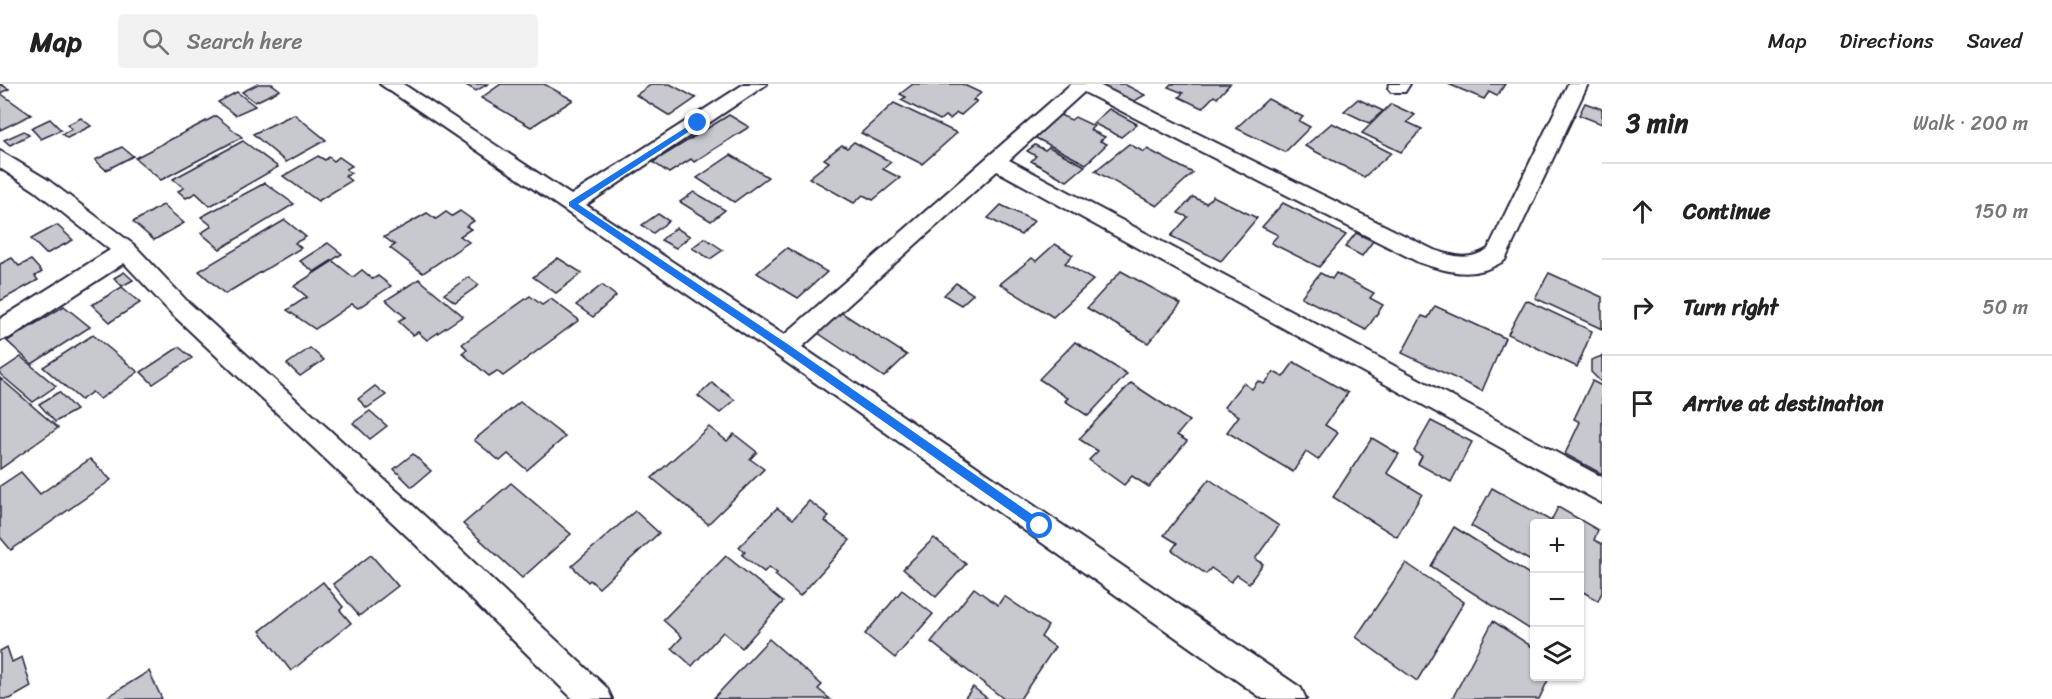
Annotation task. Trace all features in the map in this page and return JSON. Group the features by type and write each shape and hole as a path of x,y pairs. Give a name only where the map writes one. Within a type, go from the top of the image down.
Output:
{"street":[{"path":"390,84 785,348 1290,699"},
{"path":"572,204 757,84"},
{"path":"785,348 1082,84 1426,256 1448,264 1472,268 1497,254 1578,84"},
{"path":"0,158 41,185 126,251 179,307 420,530 596,699"},
{"path":"994,161 1602,491"},
{"path":"0,332 126,251"}],"building":[{"path":"0,84 9,89 0,93"},
{"path":"258,84 272,84 280,90 255,102 242,92"},
{"path":"464,84 488,84 476,91"},
{"path":"501,84 544,84 573,100 531,127 481,98"},
{"path":"652,84 670,84 696,98 670,116 636,95"},
{"path":"913,84 962,84 981,93 973,100 977,101 961,115 957,113 950,119 945,116 940,120 901,100 906,97 900,94"},
{"path":"1097,84 1124,84 1145,95 1131,103"},
{"path":"1171,84 1230,84 1217,98 1214,96 1202,108 1179,97 1183,93 1168,87"},
{"path":"1448,84 1505,84 1497,96 1489,92 1484,99"},
{"path":"237,92 255,106 235,115 218,102"},
{"path":"0,93 31,115 0,130"},
{"path":"1268,99 1303,117 1299,121 1310,127 1285,152 1236,128"},
{"path":"1358,99 1383,111 1369,123 1344,111"},
{"path":"894,103 957,133 922,164 861,133"},
{"path":"1585,103 1602,109 1602,124 1579,115"},
{"path":"1391,104 1415,115 1407,122 1422,129 1401,152 1362,133"},
{"path":"1109,109 1137,124 1121,137 1093,123"},
{"path":"294,114 326,140 286,162 253,134"},
{"path":"729,115 749,127 694,162 691,159 669,173 653,162"},
{"path":"1060,115 1071,120 1075,117 1094,126 1090,130 1105,137 1100,141 1107,144 1086,164 1034,137"},
{"path":"216,116 242,137 161,180 135,158"},
{"path":"81,118 91,126 67,138 62,134 72,129 67,125"},
{"path":"50,119 61,130 41,139 31,128"},
{"path":"1332,123 1391,153 1364,177 1305,146"},
{"path":"24,131 29,135 10,145 4,140"},
{"path":"243,141 278,167 210,206 196,193 186,198 178,191 184,188 173,179"},
{"path":"854,142 891,162 883,169 900,178 873,200 863,195 854,203 809,178 829,162 824,159 842,145 847,148"},
{"path":"1129,144 1144,152 1147,149 1193,173 1157,206 1095,171"},
{"path":"1035,145 1045,150 1049,147 1085,166 1067,181 1031,161 1036,156 1027,151"},
{"path":"122,147 133,156 106,170 95,160"},
{"path":"731,155 768,177 734,202 697,178"},
{"path":"318,156 325,160 329,157 334,161 339,157 352,166 346,169 351,173 345,176 351,181 318,201 283,176"},
{"path":"265,183 294,204 220,249 201,233 212,226 201,217"},
{"path":"694,192 725,210 711,221 680,202"},
{"path":"1213,196 1257,218 1221,261 1171,236 1188,217 1178,213 1193,197 1206,203"},
{"path":"1283,203 1346,235 1319,267 1271,243 1278,235 1262,227"},
{"path":"163,205 184,223 154,240 133,222"},
{"path":"1001,205 1034,221 1021,235 988,218"},
{"path":"460,211 474,221 466,226 471,229 460,236 469,242 423,273 390,248 395,245 384,237 427,213 436,219 446,212 452,216"},
{"path":"658,214 669,221 653,233 642,225"},
{"path":"285,220 306,237 295,243 301,248 225,294 199,271"},
{"path":"57,225 73,240 46,254 31,239"},
{"path":"676,228 690,236 676,248 661,240"},
{"path":"1356,233 1373,241 1362,256 1345,247"},
{"path":"705,238 723,250 710,259 692,248"},
{"path":"328,243 342,254 314,272 300,261"},
{"path":"1055,244 1073,255 1065,263 1093,280 1053,317 1000,284 1032,258 1036,261"},
{"path":"787,248 827,272 798,298 757,273"},
{"path":"12,258 19,266 31,260 42,272 35,276 38,280 0,301 0,264"},
{"path":"558,258 582,273 556,293 533,277"},
{"path":"333,261 353,277 362,270 373,279 378,276 391,286 358,308 352,304 315,329 287,310 307,297 294,286"},
{"path":"1121,271 1181,304 1148,343 1087,308"},
{"path":"124,272 133,280 122,286 114,278"},
{"path":"1320,273 1332,279 1336,273 1374,293 1370,298 1383,305 1366,330 1301,297"},
{"path":"1549,273 1602,297 1602,329 1535,298"},
{"path":"469,277 479,285 455,302 444,294"},
{"path":"419,279 463,316 427,340 418,332 413,335 398,321 405,317 386,300"},
{"path":"956,283 973,294 961,305 944,295"},
{"path":"602,285 616,296 593,317 576,305"},
{"path":"122,287 140,303 110,322 92,305"},
{"path":"530,296 542,305 551,299 579,320 503,376 497,371 489,376 462,353 467,349 462,344"},
{"path":"1526,300 1592,331 1577,367 1508,334"},
{"path":"64,306 90,327 32,364 7,341"},
{"path":"1435,306 1505,338 1482,391 1402,353 1422,316 1428,318"},
{"path":"836,309 907,355 884,377 818,333 821,331 815,327"},
{"path":"93,335 138,372 100,399 92,392 81,400 43,367"},
{"path":"1075,342 1127,374 1088,416 1065,401 1068,398 1039,379"},
{"path":"179,347 192,358 153,384 141,372"},
{"path":"310,348 324,360 300,376 287,364"},
{"path":"1602,356 1602,383 1591,372 1591,360"},
{"path":"21,357 56,386 33,402 0,374 0,371"},
{"path":"1294,362 1348,393 1325,425 1338,433 1318,460 1306,452 1293,472 1227,432 1239,416 1224,407 1243,383 1252,389 1258,381 1264,384 1274,372 1283,377"},
{"path":"0,378 58,428 0,469"},
{"path":"1592,381 1602,386 1602,474 1565,454 1580,422 1574,419"},
{"path":"712,383 735,400 720,413 698,396"},
{"path":"1131,383 1189,421 1177,435 1187,441 1149,487 1132,476 1124,485 1089,460 1098,451 1079,439"},
{"path":"375,386 386,395 367,408 358,399"},
{"path":"59,392 76,410 55,422 39,404"},
{"path":"520,402 565,437 527,470 508,454 500,461 474,440"},
{"path":"370,411 387,426 370,439 353,423"},
{"path":"1431,421 1472,442 1451,482 1418,464 1422,456 1414,451"},
{"path":"709,427 727,441 734,434 757,452 750,459 764,469 708,524 652,478"},
{"path":"1372,438 1399,454 1387,473 1422,494 1397,537 1333,497"},
{"path":"413,454 431,471 412,487 394,469"},
{"path":"90,459 111,480 11,550 0,537 0,486 21,472 40,494"},
{"path":"1209,479 1279,526 1255,559 1263,564 1249,583 1237,575 1231,582 1211,568 1206,574 1172,550 1177,543 1164,535"},
{"path":"511,483 571,534 522,578 463,524"},
{"path":"1492,488 1547,519 1530,519 1530,561 1471,526"},
{"path":"809,501 829,516 825,521 850,540 800,596 769,567 764,572 742,555 745,552 739,547 777,508 793,519"},
{"path":"1558,507 1579,519 1552,519"},
{"path":"635,511 659,533 599,588 590,580 588,582 572,566"},
{"path":"1584,522 1598,530 1594,540 1602,544 1602,592 1598,601 1584,592"},
{"path":"1454,527 1530,574 1530,629 1431,566"},
{"path":"934,538 966,564 936,597 903,569"},
{"path":"371,555 398,586 359,616 333,584"},
{"path":"726,556 783,602 742,648 723,632 692,666 672,648 682,637 663,620"},
{"path":"1406,563 1464,602 1417,681 1356,637"},
{"path":"323,582 343,607 340,610 351,623 291,671 260,631"},
{"path":"974,588 998,605 1004,596 1048,626 1041,637 1055,647 1020,699 1004,699 931,642"},
{"path":"902,590 933,614 895,658 865,634"},
{"path":"1493,621 1530,645 1530,681 1548,681 1539,699 1452,699"},
{"path":"769,639 822,685 818,689 830,699 713,699"},
{"path":"7,647 12,662 22,657 31,687 10,699 0,699 0,651"},
{"path":"149,671 162,699 104,699"},
{"path":"973,687 988,699 964,699"}],"route":[{"path":"698,123 572,204 785,348 1040,526"}]}
